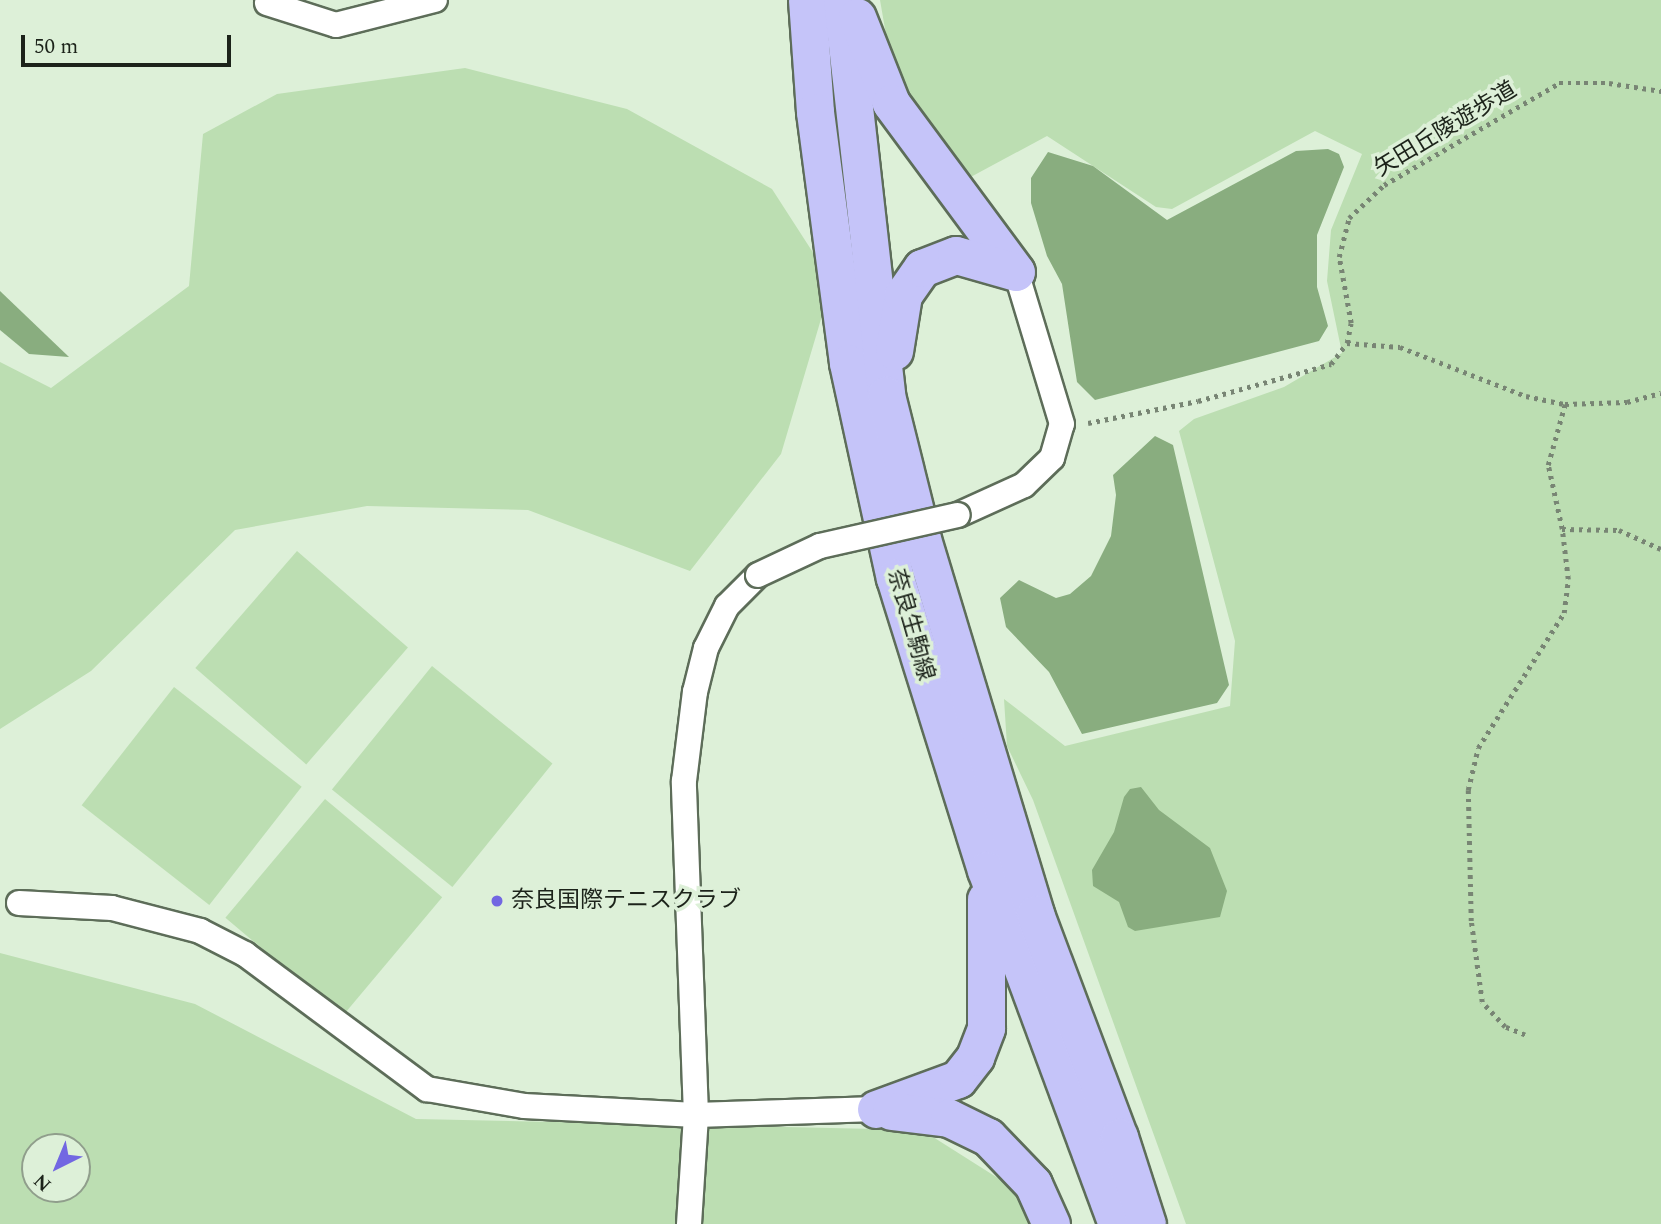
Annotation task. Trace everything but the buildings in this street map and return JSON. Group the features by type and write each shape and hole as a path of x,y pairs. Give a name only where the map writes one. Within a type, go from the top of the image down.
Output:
{"main road":[{"name":"奈良生駒線","path":"807,0 815,112 848,363 903,604 986,870 1116,1224"},
{"name":"奈良生駒線","path":"842,0 886,395 940,610 1031,901 1147,1224"},
{"path":"851,0 891,103 1016,272"},
{"path":"886,395 903,295 922,268 956,256 1016,272"},
{"path":"877,1110 937,1090 958,1079 975,1057 986,1028 986,870"},
{"path":"877,1110 949,1118 988,1137 1033,1184 1051,1224"}],"street":[{"path":"267,4 336,25 435,0"},
{"path":"689,1224 696,1115 684,781 693,705 706,648 727,606 758,575 820,546 958,515 1024,485 1052,458 1062,424 1016,272"},
{"path":"19,904 112,908 200,931 245,954 427,1089 524,1106 696,1115 877,1110"}],"path":[{"name":"矢田丘陵遊歩道","path":"1347,343 1350,300 1339,257 1349,218 1384,185 1559,83 1609,83 1661,91"},
{"path":"1062,424 1094,423 1198,401 1331,364 1347,343 1400,347 1526,396 1565,404 1627,402 1661,393"},
{"path":"1525,1035 1505,1027 1482,1002 1471,921 1468,790 1478,748 1564,613 1568,579 1562,529 1548,465 1565,404"},
{"path":"1562,529 1619,530 1661,549"}],"shaded area":[{"path":"880,0 1661,0 1661,1224 1186,1224 1033,800 1007,746 1004,699 1065,746 1230,706 1235,641 1179,431 1194,419 1284,387 1342,353 1327,281 1331,230 1362,154 1315,131 1172,209 1156,207 1047,136 967,179 911,113 889,52"},
{"path":"465,68 627,109 772,189 832,282 781,454 690,571 528,510 367,506 235,530 91,671 0,729 0,362 51,388 189,286 203,134 277,94"},
{"path":"1328,149 1339,154 1344,167 1317,235 1317,287 1328,326 1319,341 1095,400 1077,382 1062,284 1047,256 1031,203 1031,178 1048,152 1093,166 1167,220 1296,151"},
{"path":"0,291 69,357 29,354 0,330"},
{"path":"1155,436 1173,445 1229,685 1217,703 1082,734 1049,672 1006,627 1000,598 1019,580 1056,598 1070,594 1091,576 1111,536 1116,495 1113,475"},
{"path":"297,551 408,647 306,764 195,668"},
{"path":"432,666 552,764 452,887 332,790"},
{"path":"174,687 302,787 209,905 82,805"},
{"path":"1141,787 1159,810 1210,848 1227,891 1220,917 1135,931 1128,927 1119,902 1093,886 1092,870 1114,832 1124,797 1130,789"},
{"path":"325,799 442,897 343,1016 225,918"},
{"path":"0,953 195,1004 416,1119 922,1130 1012,1187 1031,1224 0,1224"}],"place":[{"name":"奈良国際テニスクラブ","path":"497,901"}]}
